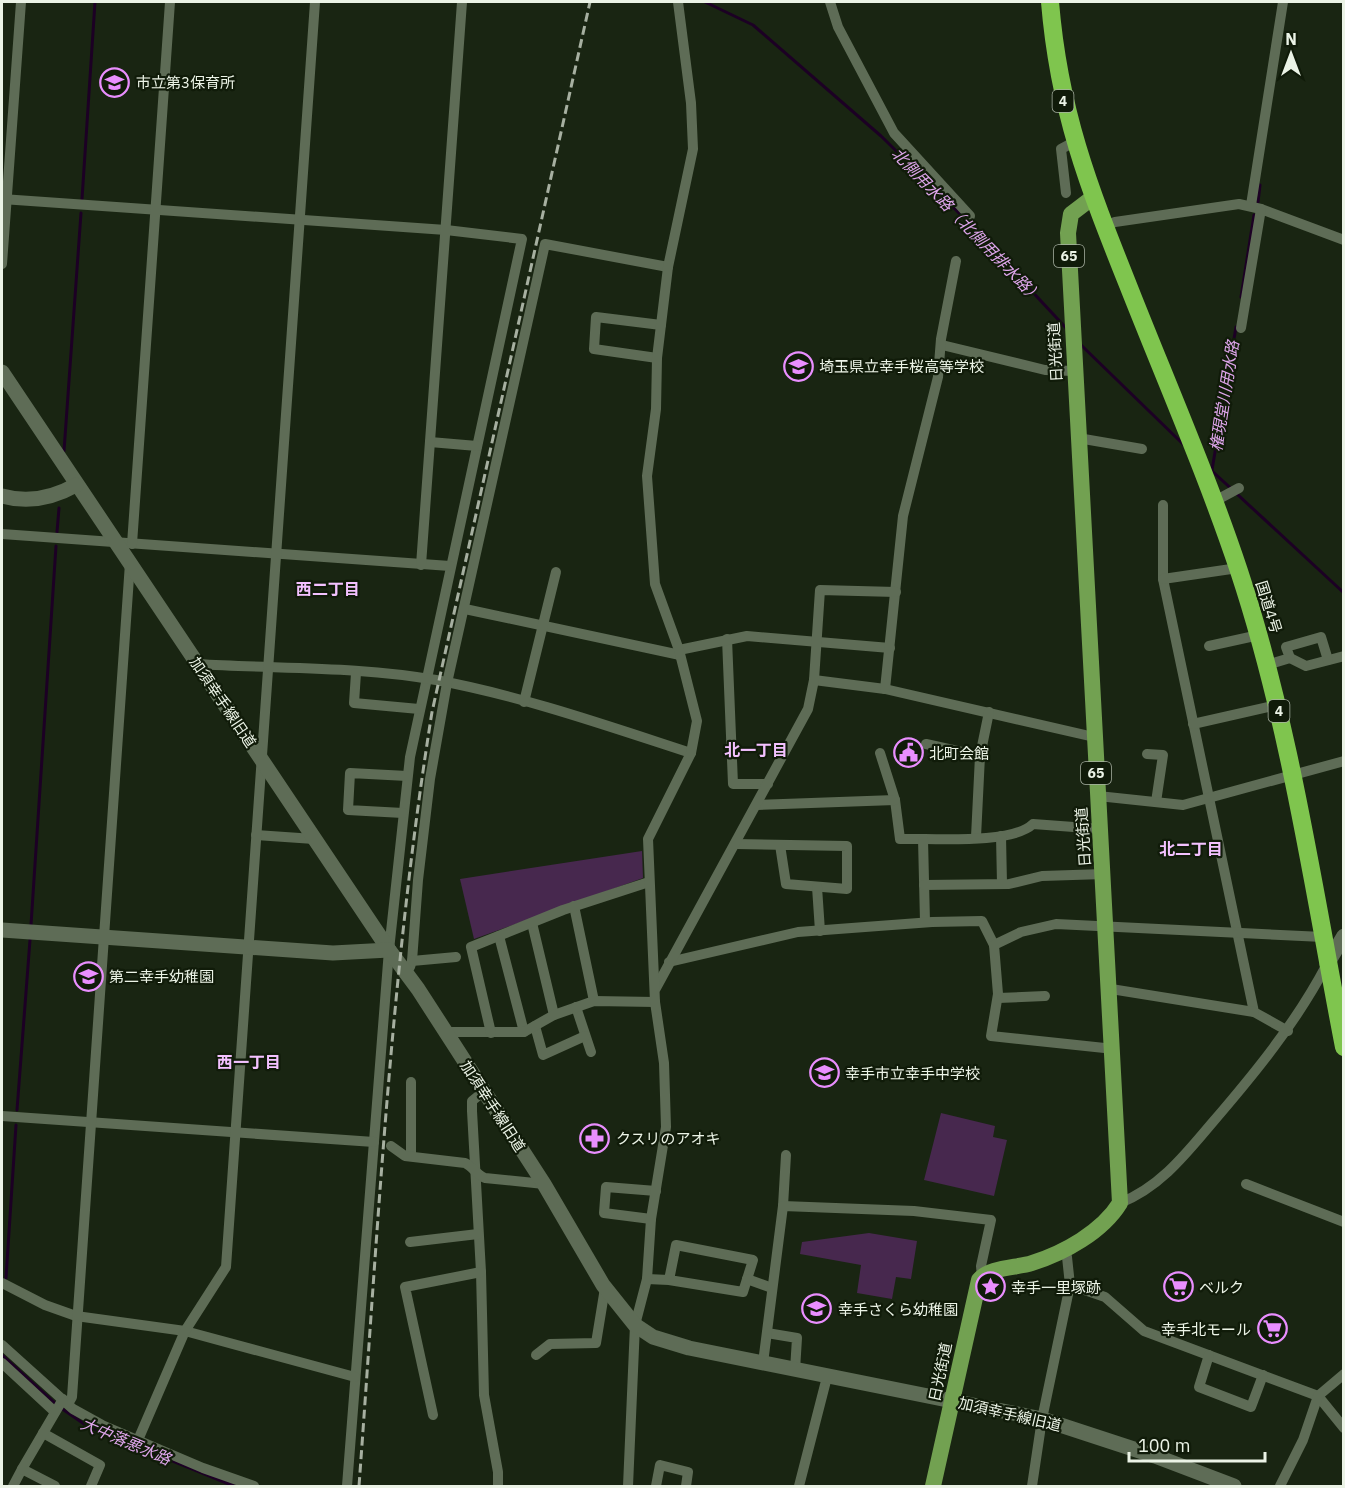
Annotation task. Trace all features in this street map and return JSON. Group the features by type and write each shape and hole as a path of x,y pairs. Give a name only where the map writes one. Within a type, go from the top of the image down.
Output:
{"highway":[{"name":"4","path":"1050,2 1058,76 1074,142 1092,198"},
{"name":"国道4号","path":"1092,198 1238,568 1268,665 1292,774 1344,1047"}],"main road":[{"name":"日光街道","path":"1092,198 1076,208 1068,222 1077,438 1111,989 1120,1203"},
{"path":"982,1277 1033,1263 1063,1249 1106,1221 1120,1203"},
{"name":"日光街道","path":"933,1486 969,1324 982,1277"}],"street":[{"path":"2,264 4,199 21,2"},
{"path":"132,544 170,2"},
{"path":"138,1440 185,1331 226,1267 315,2"},
{"path":"421,565 462,2"},
{"path":"628,1486 635,1325 647,1279 651,1220 666,1127 663,1063 655,1002 648,839 691,753 697,721 680,653 655,584 652,568 647,476 656,409 657,358 668,267 693,149 691,103 678,2"},
{"path":"830,2 838,27 894,133 970,216"},
{"path":"1241,328 1283,2"},
{"path":"1066,193 1061,149 1074,142"},
{"path":"4,199 446,231 522,239 425,679 407,776 389,950 347,1486"},
{"path":"1104,226 1220,205 1256,207 1344,240"},
{"path":"456,957 410,968 430,779 447,683 545,244 668,267"},
{"path":"885,689 903,516 938,377 956,261"},
{"path":"657,358 594,349 596,317 661,325"},
{"path":"942,345 1046,370 1074,371"},
{"name":"加須幸手線旧道","path":"2,372 389,950 410,968 445,1032 544,1184 605,1288 635,1325 653,1337 689,1348 1042,1419 1155,1456 1227,1485"},
{"path":"1077,438 1142,449"},
{"path":"430,442 477,446"},
{"path":"2,496 17,500 40,498 76,485"},
{"path":"1213,502 1239,488"},
{"path":"1163,505 1163,579 1254,1012"},
{"path":"2,534 450,566"},
{"path":"13,1486 60,1406 72,1397 130,563"},
{"path":"1163,579 1238,568"},
{"path":"524,702 556,572"},
{"path":"655,988 808,709 814,680 820,590 896,592"},
{"path":"465,609 543,628 680,653 727,639 747,636 890,648"},
{"path":"1209,646 1259,635"},
{"path":"1328,660 1321,637 1286,647 1290,658 1306,666 1344,656"},
{"path":"727,639 733,784 768,784"},
{"path":"1268,665 1290,658"},
{"path":"198,664 425,679 524,702 691,753"},
{"path":"356,673 354,703 419,709"},
{"path":"814,680 885,689 1094,737"},
{"path":"1193,724 1277,705"},
{"path":"976,837 980,756 989,712"},
{"path":"926,744 980,756"},
{"path":"880,753 896,800 900,839 1001,836 1025,831 1033,824 1101,829"},
{"path":"1147,754 1163,755 1156,802"},
{"path":"1098,796 1183,806 1344,761"},
{"path":"403,813 348,810 350,773 407,776"},
{"path":"757,805 896,800"},
{"path":"256,835 314,838"},
{"path":"1001,836 1002,884"},
{"path":"923,839 925,922"},
{"path":"735,844 847,846 847,889 786,884 780,845"},
{"path":"924,885 1002,884 1042,876 1104,874"},
{"path":"491,1033 471,947 574,906 649,882"},
{"path":"817,886 820,930"},
{"path":"574,906 594,1001"},
{"path":"669,962 788,934 925,922 982,921 994,945 998,998 991,1036 1114,1048"},
{"path":"532,923 554,1015"},
{"path":"994,945 1022,932 1056,924 1323,937"},
{"path":"2,930 333,953 389,950"},
{"path":"500,936 524,1032"},
{"path":"1120,1203 1147,1190 1181,1161 1288,1030 1344,936"},
{"path":"1111,989 1254,1012 1288,1030"},
{"path":"998,998 1046,996"},
{"path":"445,1032 524,1032 554,1015 594,1001 655,1002"},
{"path":"576,1007 591,1052"},
{"path":"535,1026 543,1055 585,1036"},
{"path":"411,1082 411,1155"},
{"path":"483,1092 472,1101 481,1272 484,1395 498,1472 498,1486"},
{"path":"2,1116 374,1142"},
{"path":"391,1146 405,1156 456,1160 472,1167 477,1175 485,1178 544,1184"},
{"path":"763,1363 783,1206 786,1155"},
{"path":"1246,1184 1344,1222"},
{"path":"651,1220 604,1213 606,1187 656,1191"},
{"path":"783,1206 914,1211 991,1220 981,1266 982,1277"},
{"path":"410,1242 478,1234"},
{"path":"647,1279 669,1280 743,1292 753,1260 676,1245 669,1280"},
{"path":"1032,1486 1042,1419 1070,1285 1067,1257 1063,1249"},
{"path":"433,1415 405,1287 481,1272"},
{"path":"747,1279 772,1288"},
{"path":"2,1283 45,1305 76,1316 185,1331 355,1377"},
{"path":"1070,1285 1105,1297 1144,1330 1318,1396 1344,1428"},
{"path":"536,1355 550,1344 596,1343 605,1288"},
{"path":"767,1333 797,1338 795,1370"},
{"path":"2,1345 60,1406"},
{"path":"1209,1355 1199,1387 1251,1407 1263,1375"},
{"path":"2,1363 60,1406 203,1468 254,1486"},
{"path":"1280,1486 1303,1440 1318,1396 1344,1374"},
{"path":"799,1486 827,1377"},
{"path":"43,1432 100,1465 91,1486"},
{"path":"656,1486 660,1466 688,1472 686,1486"},
{"path":"22,1469 55,1486"}],"shaded area":[{"path":"642,851 643,878 474,939 460,879"},
{"path":"941,1113 995,1126 993,1137 1007,1140 994,1196 924,1180"},
{"path":"869,1233 917,1241 911,1279 896,1277 892,1299 857,1293 861,1265 800,1254 802,1242"}],"waterway":[{"path":"82,199 95,2"},
{"name":"北側用水路（北側用排水路）","path":"705,2 753,25 881,136 957,211 1067,329"},
{"name":"権現堂川用水路","path":"1258,202 1260,185"},
{"path":"64,451 81,213"},
{"name":"権現堂川用水路","path":"1241,297 1254,215"},
{"name":"権現堂川用水路","path":"1212,470 1236,327"},
{"name":"北側用水路（北側用排水路）","path":"1081,345 1184,445"},
{"name":"権現堂川用水路","path":"1211,470 1344,593"},
{"path":"57,532 59,508"},
{"path":"31,925 56,546"},
{"path":"17,1110 30,940"},
{"path":"6,1278 16,1125"},
{"name":"大中落悪水路","path":"2,1355 56,1404"},
{"name":"大中落悪水路","path":"61,1408 87,1426 234,1486"}],"railway":[{"path":"359,1486 396,1001 418,808 432,712 590,2"}],"place":[{"name":"市立第3保育所","path":"115,82"},
{"name":"埼玉県立幸手桜高等学校","path":"798,366"},
{"name":"北町会館","path":"908,753"},
{"name":"第二幸手幼稚園","path":"88,976"},
{"name":"幸手市立幸手中学校","path":"824,1073"},
{"name":"クスリのアオキ","path":"595,1138"},
{"name":"幸手一里塚跡","path":"990,1287"},
{"name":"ベルク","path":"1178,1287"},
{"name":"幸手さくら幼稚園","path":"817,1309"},
{"name":"幸手北モール","path":"1272,1329"}],"district":[{"name":"西二丁目","path":"328,589"},
{"name":"北一丁目","path":"756,750"},
{"name":"北二丁目","path":"1191,849"},
{"name":"西一丁目","path":"249,1062"}]}
